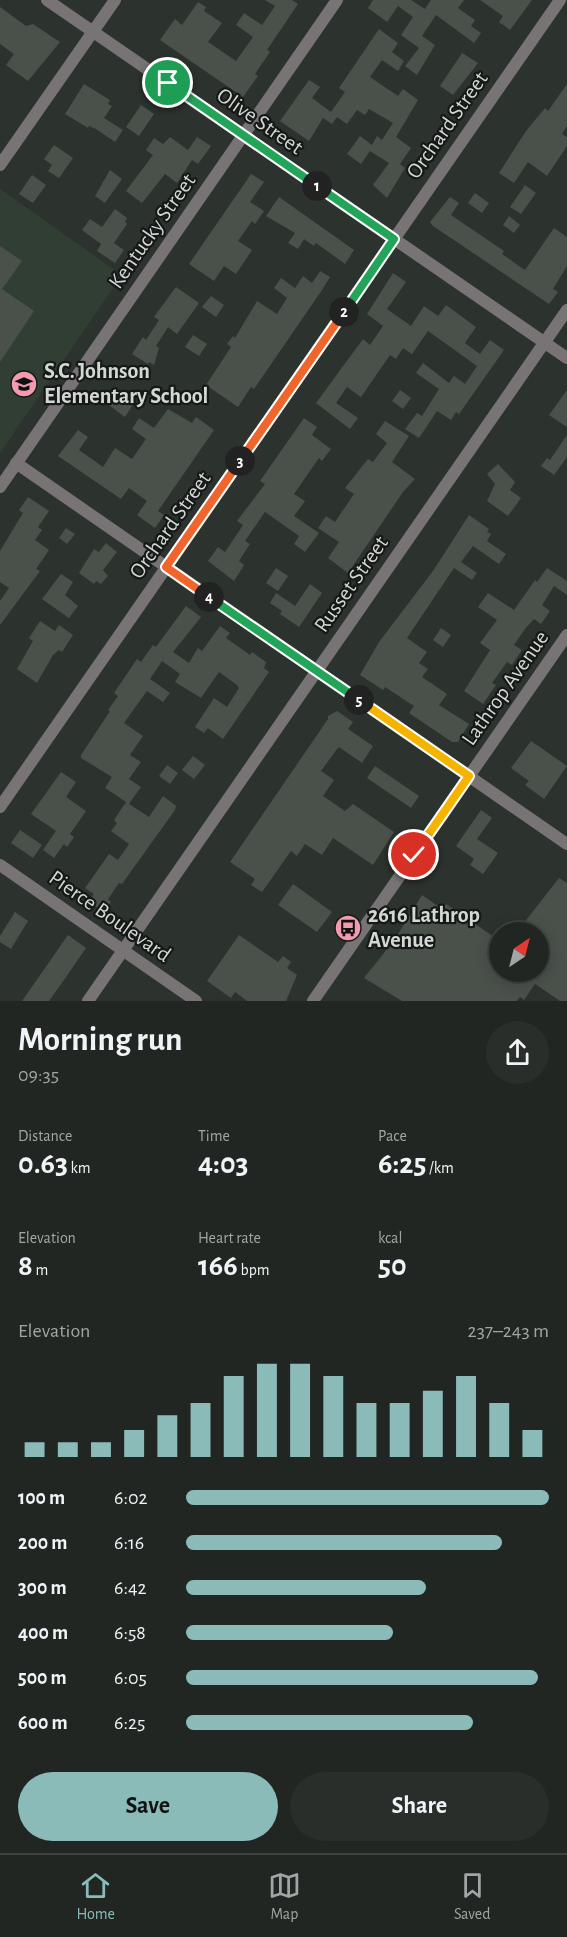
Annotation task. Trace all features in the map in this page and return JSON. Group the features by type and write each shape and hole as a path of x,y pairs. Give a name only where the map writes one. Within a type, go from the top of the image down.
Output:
{"street":[{"name":"Olive Street","path":"47,0 567,358"},
{"path":"0,165 115,0"},
{"name":"Kentucky Street","path":"0,487 338,0"},
{"name":"Orchard Street","path":"0,807 560,0"},
{"name":"Russet Street","path":"87,1001 567,310"},
{"path":"16,463 567,844"},
{"name":"Lathrop Avenue","path":"313,1001 567,635"},
{"name":"Pierce Boulevard","path":"0,865 196,1001"}],"shaded area":[{"name":"S.C. Johnson Elementary School","path":"0,189 122,275 0,453"}],"building":[{"path":"265,0 292,0 298,4 267,50 270,52 255,74 258,76 243,97 160,40 175,19 182,25 198,2 206,7 204,11 222,23 208,42 236,61 253,37 236,25 244,13 262,25 275,6"},
{"path":"373,0 411,0 425,9 431,0 464,0 458,8 475,20 471,26 481,33 474,43 436,15 422,36 435,45 417,75 405,66 419,48 401,35 413,17 398,6 387,22 368,8"},
{"path":"480,0 532,0 510,30 499,22 503,16"},
{"path":"0,7 26,26 33,24 60,42 28,81 6,65 14,54 0,44"},
{"path":"379,29 398,43 392,52 404,61 398,71 382,60 370,77 398,96 403,89 418,100 396,137 411,148 400,164 405,168 387,198 373,185 389,163 370,151 361,164 347,154 360,136 372,145 377,136 382,140 393,123 369,109 365,115 357,110 347,124 337,117 332,124 323,118 309,141 280,121 309,80 320,87 312,98 331,112 345,92 339,88"},
{"path":"462,53 478,63 453,95 440,86"},
{"path":"84,84 110,100 108,104 112,106 104,118 123,130 115,142 96,129 89,126 88,128 65,114"},
{"path":"567,84 567,126 562,134 567,137 567,146 547,176 528,162 514,183 499,173 526,131 545,108 548,111"},
{"path":"141,105 154,114 139,136 126,127"},
{"path":"170,137 188,150 197,137 211,146 198,164 192,160 177,183 165,174 142,203 126,191 153,155 146,150 154,138 163,144"},
{"path":"54,145 73,158 59,178 48,171 52,165 44,159"},
{"path":"110,170 122,179 105,203 95,196"},
{"path":"251,174 264,182 250,202 264,211 255,224 252,221 238,241 252,250 236,274 224,266 214,281 189,264"},
{"path":"32,175 46,185 33,203 19,194"},
{"path":"525,185 536,193 521,214 510,207"},
{"path":"475,193 489,203 482,213 468,203"},
{"path":"279,197 354,250 345,264 316,243 314,246 304,239 298,249 288,243 295,233 266,216"},
{"path":"450,197 459,203 451,215 504,251 502,254 525,270 554,228 567,237 567,266 553,289 558,292 549,304 433,226 430,222"},
{"path":"115,209 127,218 125,222 127,224 114,243 124,250 115,263 97,251 101,244 82,230 90,219 102,227"},
{"path":"509,216 520,225 514,233 503,225"},
{"name":"S.C. Johnson Elementary School","path":"0,246 22,261 2,289 34,311 0,362"},
{"path":"320,271 330,277 254,389 251,387 238,407 206,385 231,347 227,344 233,336 235,338 257,301 277,314 287,298 274,288 281,278 295,288 303,276 312,283"},
{"path":"393,273 406,282 387,309 411,326 424,306 438,316 446,305 476,327 465,343 480,354 490,340 504,350 459,414 456,412 451,420 437,411 419,438 405,429 417,413 422,416 439,389 416,373 423,363 449,383 454,376 465,384 477,366 428,331 412,354 403,348 396,359 390,355 361,397 347,387 336,403 358,418 350,429 316,403 363,339 370,345 383,326 367,314"},
{"path":"176,287 199,303 177,334 168,327 156,346 159,348 154,365 149,362 148,364 132,354 143,337 146,340 159,320 154,317"},
{"path":"211,296 224,305 216,317 202,307"},
{"path":"193,335 207,344 199,356 185,347"},
{"path":"113,388 134,403 125,417 102,400"},
{"path":"400,390 411,398 403,409 392,401"},
{"path":"567,390 567,427 549,415"},
{"path":"168,409 192,423 196,417 214,430 158,511 164,515 155,528 137,515 147,501 129,488 121,499 58,456 78,430 88,437 79,450 103,467 115,448 132,459 146,439 132,429 139,418 154,428"},
{"path":"304,418 317,427 312,435 331,449 322,461 319,458 294,494 305,501 294,516 319,533 305,552 294,544 299,536 265,512 245,541 250,544 239,561 244,565 234,581 208,561 218,547 225,552 243,525 237,521 265,484 260,481"},
{"path":"385,421 409,436 392,462 415,479 403,492 348,573 328,558 339,542 318,528 326,516 335,522 354,494 345,488 368,459 373,462 387,443 376,434"},
{"path":"567,435 567,457 554,475 541,466 547,458 550,460"},
{"path":"498,464 515,482 510,490 521,498 508,516 487,501 495,484 487,474"},
{"path":"28,497 49,511 38,527 42,530 35,540 49,550 36,569 40,571 0,625 0,601 9,588 0,582 0,551 23,513 19,510"},
{"path":"469,515 489,529 487,532 491,534 487,541 506,554 499,564 473,546 461,562 477,573 472,580 454,568 407,638 427,652 419,663 428,669 422,677 447,694 439,705 469,724 458,742 452,742 409,713 414,706 385,687 383,690 360,675 379,642 433,571"},
{"path":"66,528 75,534 67,544 59,538"},
{"path":"106,543 117,552 103,570 108,576 101,584 96,581 94,584 79,573 94,549 99,552"},
{"path":"276,568 288,576 278,591 266,583"},
{"path":"547,568 567,581 567,595 554,586 542,605 550,611 541,624 534,619 525,629 514,645 522,650 512,665 507,662 492,683 496,685 483,704 464,691 490,650 480,643 497,620 478,607 488,593 514,610 535,580 537,582"},
{"path":"61,574 73,582 65,595 78,606 69,618 42,599"},
{"path":"310,584 322,593 299,627 280,614 282,611 270,603 276,593 295,606"},
{"path":"186,606 201,617 173,652 189,663 198,648 202,651 220,626 230,633 226,638 250,655 252,652 266,662 264,668 269,672 223,739 208,728 204,733 195,727 214,698 227,707 239,688 237,685 219,672 201,698 175,682 180,674 162,661 150,679 170,693 163,702 147,691 124,723 143,736 130,755 141,762 129,779 141,787 129,804 149,817 163,796 176,806 122,884 119,883 108,899 111,902 104,912 88,902 94,894 85,888 109,854 118,860 129,844 111,831 117,823 114,820 126,802 105,788 112,777 81,758 81,755 110,711 108,710 118,696 114,693 137,659 141,662 153,645 156,647"},
{"path":"40,621 55,631 59,625 73,635 62,652 59,650 53,655 37,683 17,669 33,641 29,638"},
{"path":"441,628 451,635 443,647 433,640"},
{"path":"337,711 353,722 348,729 373,746 362,763 339,747 337,749 321,771 334,780 323,796 345,811 353,804 394,832 373,865 333,838 322,855 305,844 297,856 291,851 262,892 251,885 255,879 230,862 328,716"},
{"path":"531,741 567,766 544,799 525,785 529,781 511,768"},
{"path":"193,756 205,765 194,779 182,770"},
{"path":"167,765 178,773 170,784 159,776"},
{"path":"375,766 419,796 411,808 367,778"},
{"path":"61,772 76,782 66,797 86,811 70,834 74,837 67,847 64,844 54,858 43,850 56,831 31,814"},
{"path":"481,810 492,818 477,839 498,853 483,874 470,865 474,859 456,846"},
{"path":"20,830 42,845 33,858 11,843"},
{"path":"559,878 567,883 567,1001 560,1001 535,984 524,1000 520,997 517,1001 402,1001 364,978 395,939 422,895 442,909 446,904 489,933 489,982 549,982 549,922 525,922"},
{"path":"293,884 332,912 317,932 278,905"},
{"path":"15,912 28,921 11,949 0,942 0,936"},
{"path":"68,935 86,948 64,980 49,1001 22,1001"},
{"path":"239,935 278,962 283,956 291,962 287,968 297,975 286,1001 247,1001 235,992 231,998 207,981"}],"place":[{"name":"S.C. Johnson Elementary School","path":"24,384"},
{"name":"2616 Lathrop Avenue","path":"348,928"}],"route":[{"path":"168,83 394,239 166,567 469,776 414,855"}]}
